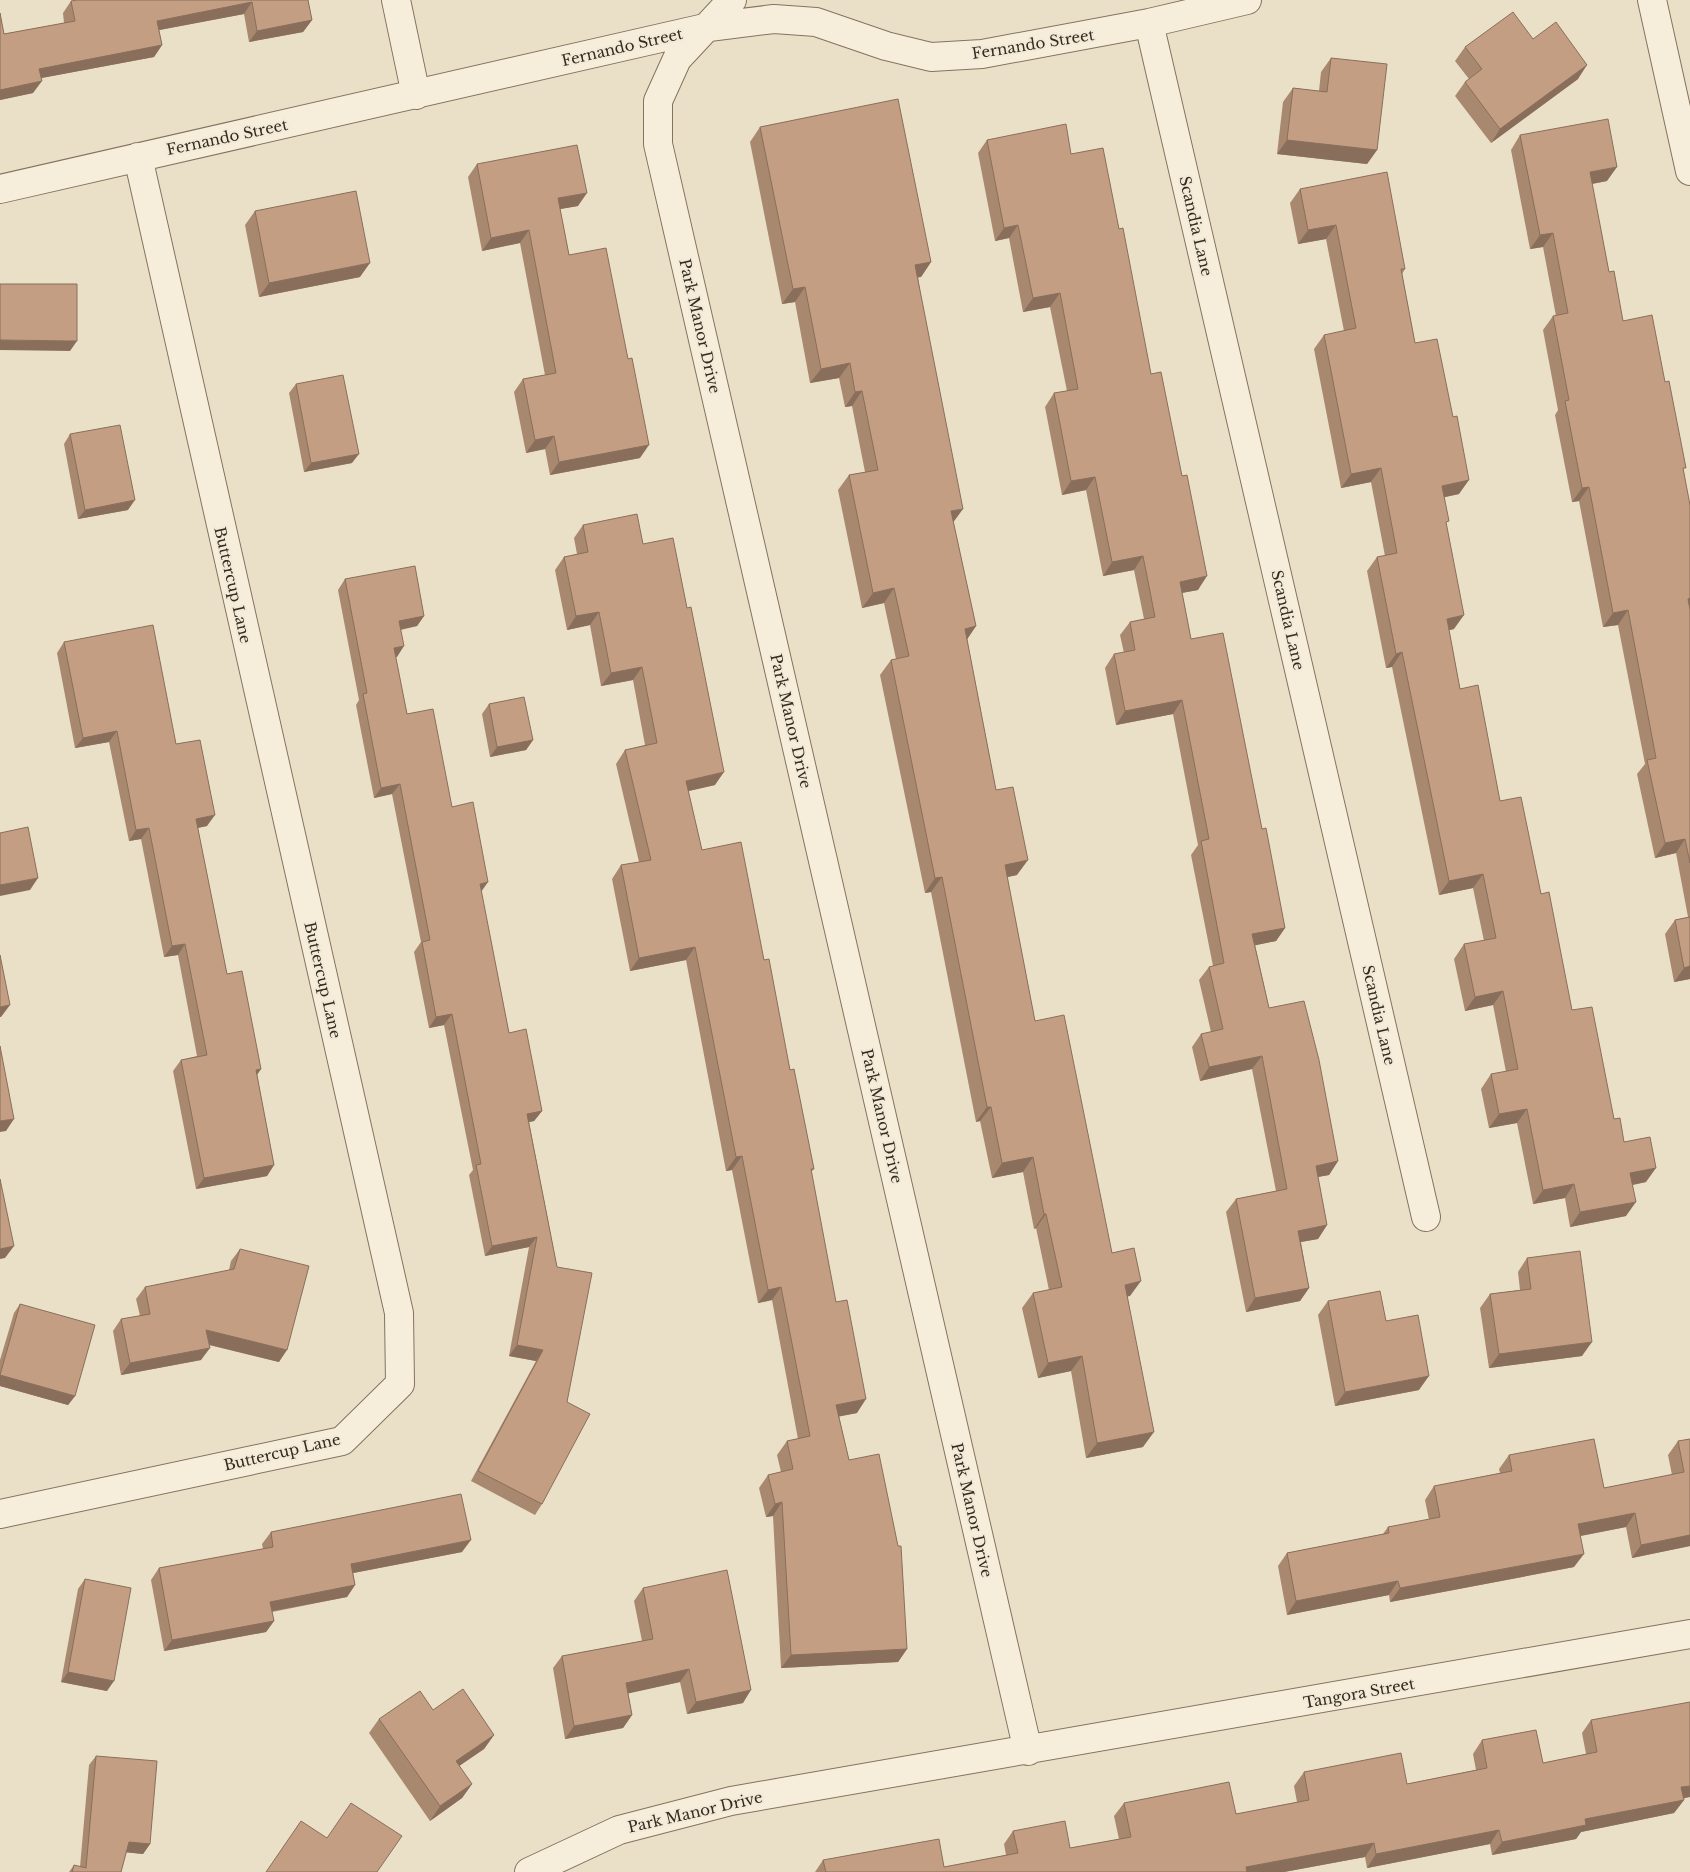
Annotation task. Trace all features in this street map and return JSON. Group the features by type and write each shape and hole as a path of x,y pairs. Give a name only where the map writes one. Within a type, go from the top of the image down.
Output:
{"street":[{"path":"396,0 416,95"},
{"name":"Park Manor Drive","path":"529,1872 619,1830 731,1802 1028,1751 658,144 658,101 677,59 709,27 732,0"},
{"name":"Fernando Street","path":"0,189 709,27 774,19 816,22 886,46 931,57 982,54 1149,23 1247,0"},
{"path":"1652,0 1690,171"},
{"name":"Scandia Lane","path":"1149,23 1426,1217"},
{"name":"Buttercup Lane","path":"0,1514 342,1441 400,1384 399,1313 138,157"},
{"name":"Tangora Street","path":"1028,1751 1690,1634"}],"building":[{"path":"308,0 312,20 257,31 252,2 157,21 162,45 39,69 42,81 0,90 0,13 4,34 75,21 71,1"},
{"path":"1513,12 1533,39 1556,22 1587,65 1500,129 1465,82 1482,69 1465,47"},
{"path":"1331,58 1387,64 1377,150 1287,140 1293,88 1327,92"},
{"path":"898,99 931,262 915,265 963,509 951,511 976,626 965,629 996,790 1013,787 1028,860 1005,865 1035,1021 1064,1015 1112,1253 1134,1248 1141,1281 1125,1285 1154,1432 1097,1443 1082,1356 1048,1363 1033,1293 1062,1287 1046,1214 1044,1214 1033,1157 1002,1163 991,1107 987,1107 942,877 935,878 891,660 909,656 894,588 873,593 849,475 878,470 862,391 855,392 850,363 821,369 805,287 793,289 760,127"},
{"path":"1608,119 1617,167 1590,172 1609,272 1614,271 1623,321 1652,315 1665,382 1669,381 1686,468 1683,468 1690,505 1690,598 1688,599 1690,610 1690,863 1685,839 1665,843 1647,760 1656,758 1628,610 1613,613 1589,487 1582,488 1565,401 1569,400 1553,316 1568,313 1553,233 1540,235 1520,135"},
{"path":"1066,124 1071,154 1103,148 1119,229 1123,228 1151,374 1161,372 1182,476 1187,475 1207,576 1180,582 1191,639 1223,633 1262,829 1266,828 1285,928 1252,934 1269,1008 1304,1001 1319,1060 1338,1161 1316,1166 1327,1225 1298,1231 1309,1288 1255,1298 1236,1199 1287,1189 1262,1056 1209,1067 1201,1034 1223,1029 1209,967 1224,963 1201,841 1209,839 1182,700 1125,711 1114,654 1135,650 1130,622 1155,617 1143,556 1112,562 1095,477 1071,481 1054,393 1078,389 1060,293 1033,298 1018,225 1004,228 987,140"},
{"path":"577,145 587,193 558,198 569,255 606,248 628,359 632,358 649,445 559,462 554,436 535,440 523,379 556,373 529,230 491,238 477,164"},
{"path":"1387,172 1405,269 1401,269 1415,343 1437,339 1453,417 1457,416 1469,480 1442,486 1449,521 1446,522 1464,615 1447,619 1460,689 1478,685 1500,801 1521,797 1541,894 1549,892 1572,1010 1592,1007 1614,1119 1620,1118 1624,1142 1650,1137 1656,1168 1630,1173 1636,1202 1580,1212 1574,1184 1543,1190 1527,1109 1499,1114 1491,1074 1518,1069 1503,991 1475,997 1464,944 1496,938 1483,874 1449,881 1402,652 1396,654 1377,557 1397,553 1381,468 1351,474 1324,335 1356,328 1336,225 1308,230 1300,189"},
{"path":"356,191 370,263 269,283 255,211"},
{"path":"0,284 77,284 77,341 0,340"},
{"path":"343,375 359,454 311,463 296,384"},
{"path":"120,425 135,500 85,510 70,434"},
{"path":"637,514 643,544 673,538 687,608 691,607 724,772 686,781 702,850 741,842 764,960 769,959 790,1070 794,1069 814,1169 811,1169 836,1302 847,1300 866,1399 836,1405 849,1460 879,1454 898,1546 901,1546 907,1649 791,1655 782,1502 775,1504 768,1475 793,1469 787,1441 810,1436 781,1287 768,1290 742,1156 736,1157 695,947 639,958 621,865 651,860 625,750 657,743 642,667 611,673 599,612 576,616 564,557 588,552 583,525"},
{"path":"415,566 424,616 399,621 404,646 394,648 407,714 433,709 452,807 473,802 488,882 480,884 509,1033 526,1029 542,1111 527,1114 557,1267 592,1273 567,1402 590,1414 542,1504 478,1471 543,1350 517,1345 537,1237 492,1246 476,1165 481,1164 452,1014 436,1017 422,942 430,940 400,784 381,788 363,694 367,693 345,579"},
{"path":"153,625 176,744 200,740 215,815 196,819 227,974 242,971 261,1069 256,1070 274,1165 204,1178 181,1060 207,1055 185,944 172,946 149,828 136,830 117,731 83,738 64,642"},
{"path":"524,697 533,740 497,747 489,704"},
{"path":"28,827 38,878 0,885 0,833"},
{"path":"1690,917 1690,966 1684,968 1675,920"},
{"path":"0,955 10,1005 0,1007"},
{"path":"0,1046 14,1119 0,1121"},
{"path":"0,1179 14,1246 0,1249"},
{"path":"240,1249 309,1266 287,1350 206,1330 210,1348 130,1363 121,1319 150,1314 145,1287 234,1269"},
{"path":"1580,1251 1592,1342 1499,1354 1490,1294 1531,1289 1527,1258"},
{"path":"1380,1291 1386,1321 1418,1315 1429,1376 1345,1392 1328,1301"},
{"path":"20,1304 95,1325 75,1396 0,1375"},
{"path":"1594,1439 1604,1488 1684,1472 1678,1441 1690,1439 1690,1535 1641,1545 1635,1513 1578,1524 1584,1554 1400,1588 1398,1581 1296,1601 1287,1553 1389,1533 1388,1527 1440,1517 1434,1486 1512,1471 1509,1455"},
{"path":"461,1494 471,1540 351,1564 355,1585 270,1602 274,1621 172,1640 159,1568 273,1547 271,1532"},
{"path":"727,1570 751,1690 696,1702 689,1669 626,1683 632,1715 574,1726 562,1656 653,1639 643,1588"},
{"path":"85,1579 131,1588 114,1681 68,1672"},
{"path":"463,1689 494,1735 456,1761 472,1784 440,1806 379,1719 420,1691 433,1710"},
{"path":"1690,1702 1690,1786 1681,1787 1684,1800 1585,1819 1586,1825 1502,1842 1499,1830 1376,1854 1374,1843 1246,1867 1247,1872 826,1872 823,1860 939,1839 944,1867 1018,1853 1013,1831 1065,1821 1070,1848 1131,1837 1124,1803 1229,1782 1236,1814 1309,1800 1304,1772 1401,1753 1407,1784 1487,1768 1482,1740 1536,1730 1543,1763 1597,1752 1591,1720"},
{"path":"96,1756 157,1761 150,1844 129,1842 121,1872 72,1872 74,1865 86,1868"},
{"path":"351,1803 402,1836 377,1872 266,1872 301,1821 327,1838"}]}
